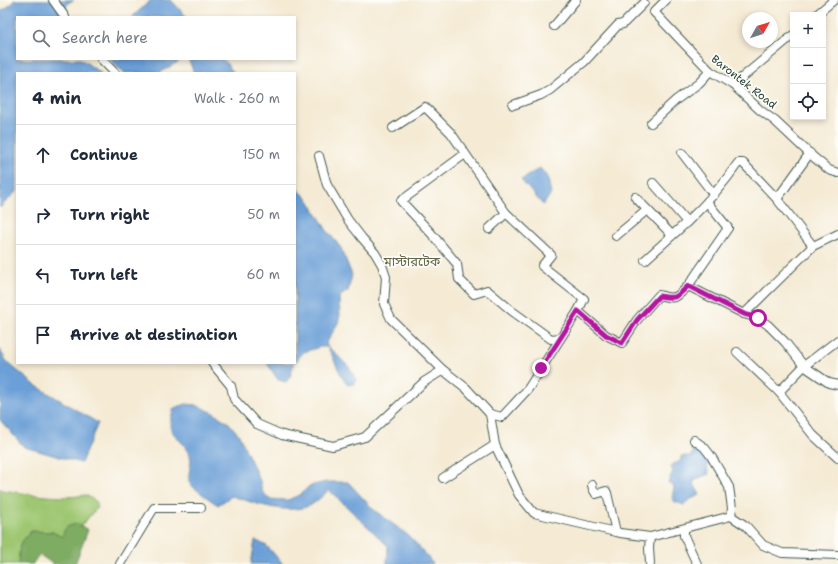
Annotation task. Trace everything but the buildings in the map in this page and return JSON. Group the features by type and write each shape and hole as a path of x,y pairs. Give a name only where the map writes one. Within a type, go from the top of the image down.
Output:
{"street":[{"path":"53,0 64,16"},
{"path":"554,26 576,0"},
{"path":"654,12 666,0"},
{"path":"820,12 834,0"},
{"path":"513,105 550,90 584,62 618,25 623,24 642,2"},
{"name":"Barontek Road","path":"642,2 654,12 710,71 733,85 829,170 838,173"},
{"path":"733,85 790,38"},
{"path":"102,60 114,72"},
{"path":"651,123 699,83 710,71"},
{"path":"393,128 425,107 451,133 506,213 551,255 542,266 584,299 578,311 528,389 502,416 490,414"},
{"path":"682,153 714,195"},
{"path":"777,199 810,153"},
{"path":"465,154 401,201 457,264 459,279 474,294 487,290 512,311 551,339 560,338"},
{"path":"319,156 327,185 348,220 375,253 382,265 386,277 384,304 391,319 443,370 466,388 490,414 495,445 519,495 534,513 616,532 650,537 731,516 746,526 762,545 782,553 838,555"},
{"path":"645,260 714,195 740,162 743,163 777,199 813,246"},
{"path":"653,183 687,222"},
{"path":"634,197 672,235"},
{"path":"578,311 606,335 622,343 637,320 659,296 672,298 679,295 688,286 728,228 707,202"},
{"path":"616,236 646,210"},
{"path":"489,229 506,213"},
{"path":"744,314 813,246 838,234"},
{"path":"688,286 744,314 758,318 768,324 804,366 829,383 838,385"},
{"path":"779,392 804,366 836,344"},
{"path":"737,352 779,392 813,435 838,458"},
{"path":"213,364 231,386 234,399 258,424 282,435 333,446 365,437 424,382 443,370"},
{"path":"694,440 704,447 711,456 729,487 732,508 731,516"},
{"path":"443,478 495,445"},
{"path":"592,485 596,494 606,491 616,532"},
{"path":"120,564 154,508 201,508"},
{"path":"684,529 684,536 697,564"},
{"path":"650,537 650,564"}],"green space":[{"path":"0,488 2,490 44,496 66,497 86,495 97,502 97,508 81,526 78,524 67,528 64,531 62,538 20,544 19,564 0,564"},
{"path":"78,524 88,530 75,564 53,564 40,555 33,564 19,564 20,544 31,531 53,532 62,537 67,527"}],"water":[{"path":"14,0 74,0 69,2 61,16 16,16 16,60 82,60 100,72 16,72 16,192 0,208 0,12 13,3"},
{"path":"151,0 171,0 186,16 133,16"},
{"path":"110,60 181,60 161,72 123,72"},
{"path":"188,60 224,60 233,72 193,72"},
{"path":"540,168 548,178 551,194 543,205 521,180"},
{"path":"296,187 309,200 326,229 341,248 352,275 348,291 339,297 340,315 338,323 326,344 349,367 356,379 354,384 348,385 344,380 327,347 320,347 304,352 296,361"},
{"path":"0,350 7,362 35,385 98,423 81,463 24,447 0,420"},
{"path":"268,364 294,364 290,377 286,382 278,380"},
{"path":"186,404 196,405 212,412 229,423 239,435 260,481 262,491 269,499 288,500 301,494 309,486 326,482 348,482 373,509 409,536 433,564 386,564 388,546 329,490 312,505 300,508 280,509 232,496 218,505 189,482 191,463 190,455 186,447 176,436 170,426 174,408"},
{"path":"694,450 706,455 710,463 707,467 709,474 693,482 700,495 689,500 684,505 673,501 672,497 674,487 668,483 673,471 671,468 673,464 679,462 681,456 691,456"},
{"path":"255,540 267,546 283,564 251,564"}],"district":[{"name":"মাস্টারটেক","path":"412,261"}],"route":[{"path":"541,368 578,311 606,335 622,343 637,320 659,296 672,298 679,295 688,286 744,314 758,318"}]}
